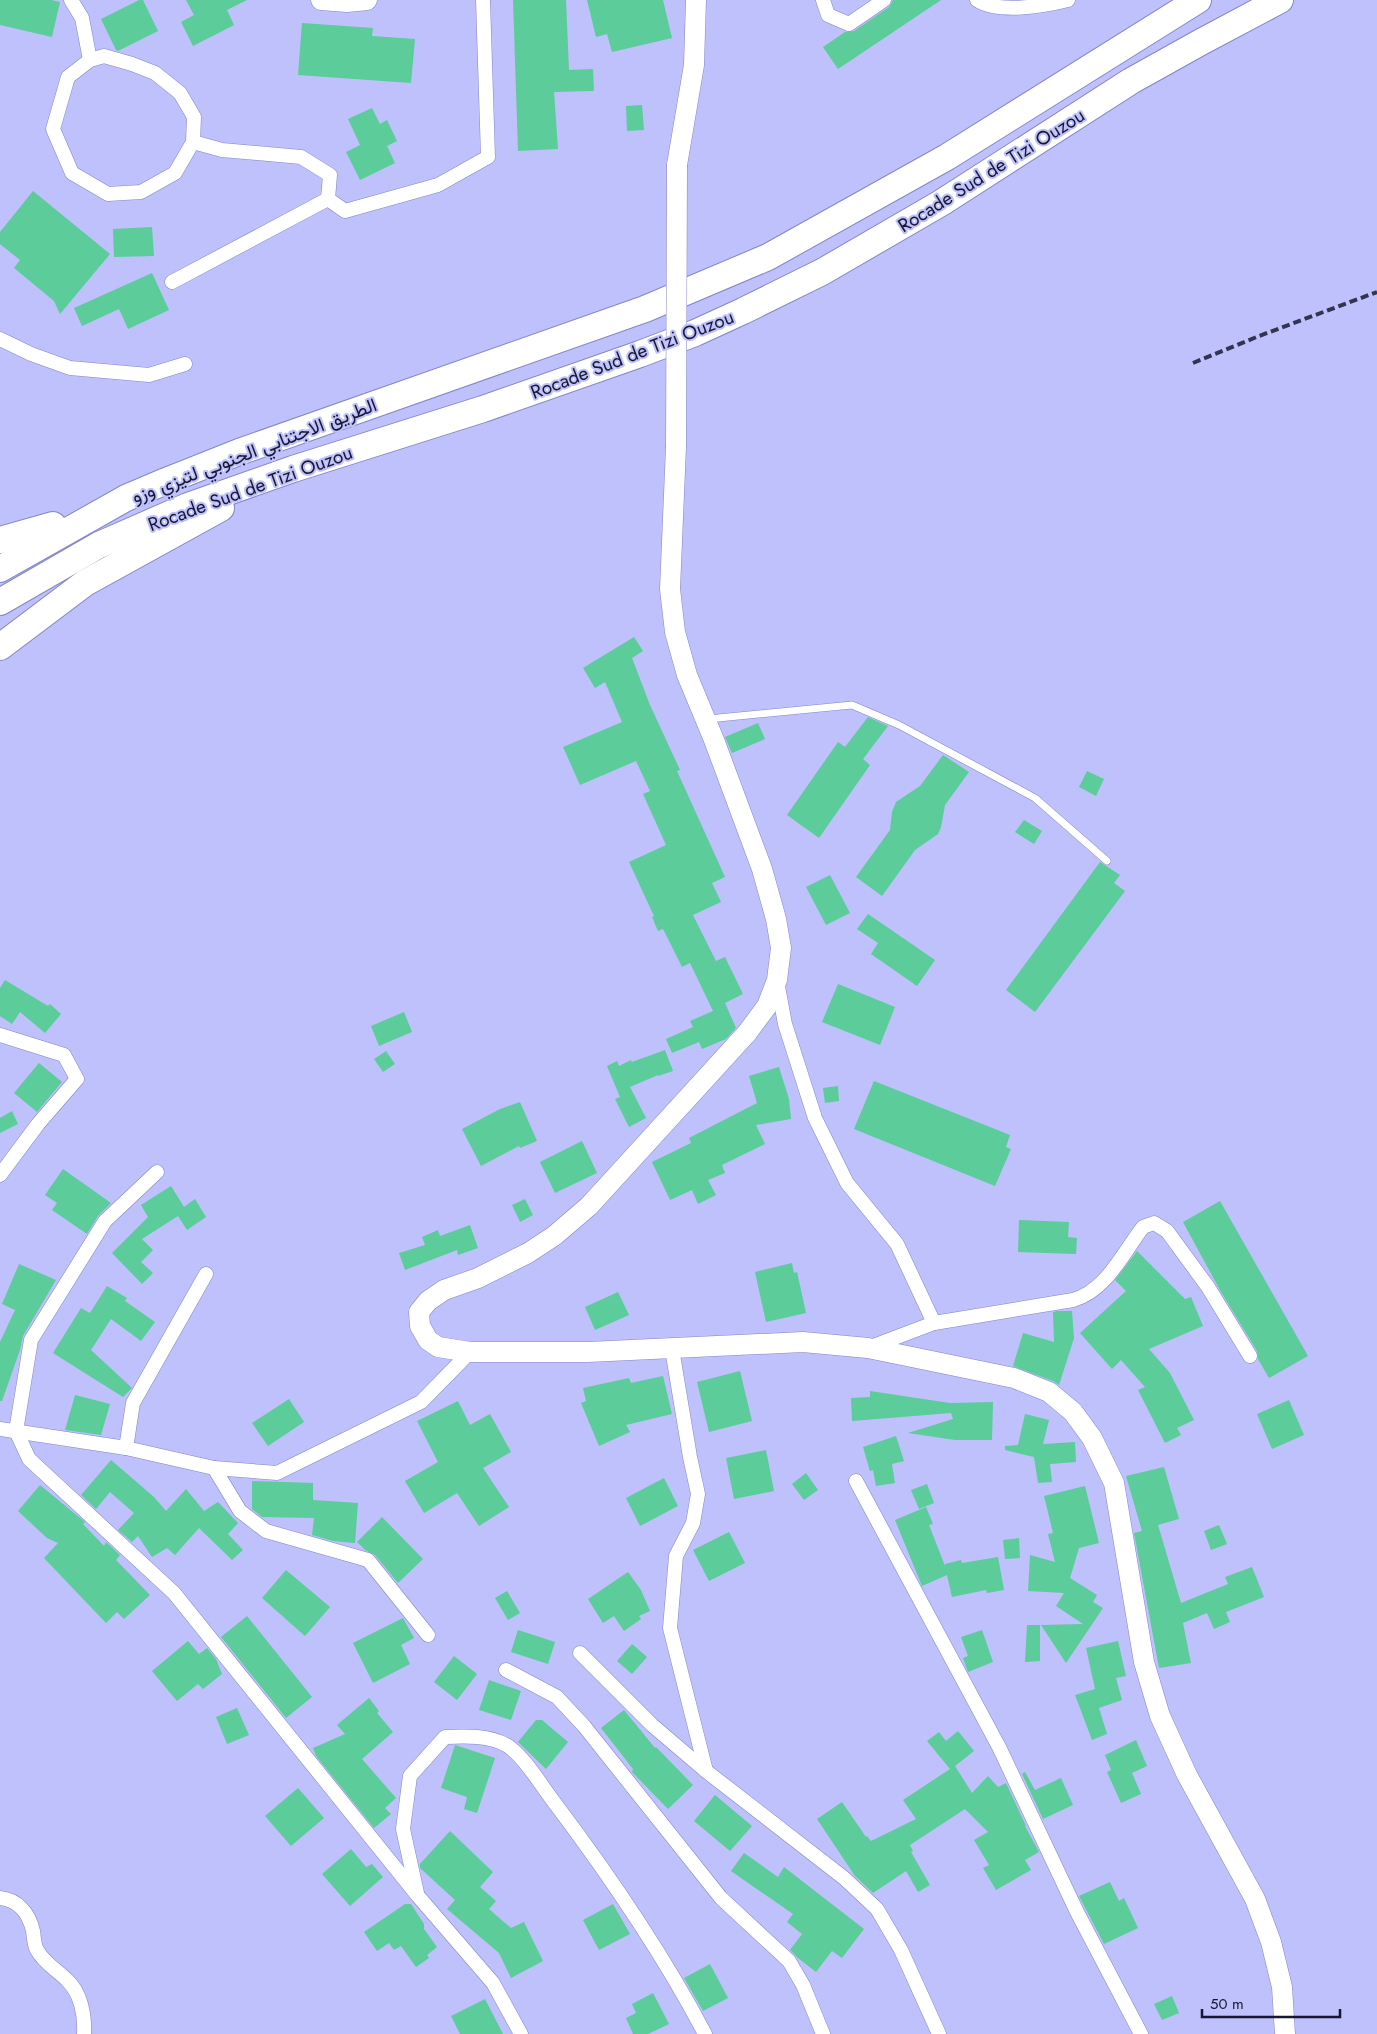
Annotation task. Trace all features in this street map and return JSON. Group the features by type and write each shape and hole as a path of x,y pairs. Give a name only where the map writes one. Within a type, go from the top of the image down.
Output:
{"highway":[{"name":"Rocade Sud de Tizi Ouzou","path":"462,374 645,309 768,257 947,157 1198,0"},
{"name":"Rocade Sud de Tizi Ouzou","path":"0,602 99,545 188,506 293,469 483,409 695,334 743,312 822,272 932,208 1131,81 1280,0"},
{"name":"الطريق الاجتنابي الجنوبي لتيزي وزو","path":"0,569 126,498 238,452 462,374"},
{"path":"0,648 85,583 293,469"},
{"path":"0,540 16,537 71,519 126,498"}],"main road":[{"path":"321,0 347,2 367,0"},
{"path":"696,0 694,65 677,164 676,448 670,589 675,632 687,675 762,869 776,920 781,948 777,980 767,1006 747,1033 589,1206 554,1236 528,1253 478,1278 444,1290 428,1301 419,1312 420,1326 428,1340 438,1347 470,1352 588,1352 803,1342 868,1348 1014,1378 1049,1392 1073,1412 1092,1438 1114,1483 1144,1662 1160,1716 1187,1775 1255,1899 1272,1942 1280,1978 1285,2034"}],"street":[{"path":"71,0 82,18 90,60"},
{"path":"328,199 345,211 438,185 488,157 483,0"},
{"path":"823,0 828,15 849,24 884,0"},
{"path":"977,0 992,6 1009,8 1050,5 1068,0"},
{"path":"104,56 155,73 180,93 194,117 193,142 175,173 141,192 108,194 72,173 53,129 68,77 90,60 104,56"},
{"path":"193,142 222,150 301,157 330,175 328,199"},
{"path":"172,282 328,199"},
{"path":"0,339 31,354 70,368 149,376 185,364"},
{"path":"777,980 785,1024 815,1118 847,1183 897,1244 934,1323"},
{"path":"0,1035 64,1055 76,1079 38,1124 0,1175"},
{"path":"158,1172 105,1221 31,1340 16,1431 29,1459 174,1593 418,1896 493,1982 521,2034"},
{"path":"868,1348 934,1323 1086,1297 1100,1286 1142,1227 1154,1223 1167,1230 1208,1287 1250,1356"},
{"path":"126,1448 133,1403 206,1274"},
{"path":"672,1348 698,1494 693,1523 676,1556 670,1628 706,1771"},
{"path":"0,1429 126,1448 214,1468 277,1473 421,1402 470,1352"},
{"path":"214,1468 240,1510 266,1531 368,1560 428,1635"},
{"path":"856,1481 999,1746 1077,1912 1141,2034"},
{"path":"580,1653 652,1725 706,1771 844,1878 877,1909 901,1950 938,2034"},
{"path":"506,1670 557,1697 584,1726 722,1898 789,1961 803,1985 823,2034"},
{"path":"418,1896 404,1829 410,1776 445,1737 476,1735 508,1746 525,1764 594,1854 668,1967 705,2034"},
{"path":"0,1898 8,1899 26,1911 32,1927 36,1949 48,1965 68,1981 79,1995 85,2024 84,2034"}],"lane":[{"path":"705,719 852,705 899,725 1036,798 1107,861"}],"building":[{"path":"0,0 51,0 60,2 52,37 0,25"},
{"path":"139,0 143,0 158,31 118,51 101,19"},
{"path":"186,0 247,0 227,10 234,25 193,46 181,22 194,15"},
{"path":"513,0 566,0 569,70 593,69 594,91 554,92 558,149 518,151"},
{"path":"587,0 663,0 672,38 612,52 607,34 596,37"},
{"path":"893,0 941,0 838,69 823,47 845,32 854,31 889,7"},
{"path":"302,23 373,28 372,36 415,39 411,83 298,75"},
{"path":"642,105 644,130 627,131 626,106"},
{"path":"372,108 380,124 387,120 397,141 387,146 395,163 360,180 346,152 360,145 348,119"},
{"path":"33,191 110,254 60,314 54,301 14,268 20,260 0,244 0,232"},
{"path":"152,227 154,256 114,257 113,229"},
{"path":"152,273 169,310 128,329 119,309 82,326 74,308"},
{"path":"634,637 643,651 632,658 650,705 680,770 677,771 725,877 712,883 721,902 693,915 716,961 725,957 743,994 725,1003 736,1028 726,1039 702,1049 699,1042 672,1053 666,1039 693,1027 690,1021 713,1011 690,963 682,967 663,929 658,931 652,917 654,916 629,862 666,845 643,794 650,791 636,761 580,785 563,747 622,722 605,682 595,688 583,668"},
{"path":"868,717 888,726 863,759 870,765 819,838 787,815 838,742 845,747"},
{"path":"758,723 765,739 732,753 725,737"},
{"path":"943,755 969,772 945,805 938,834 915,850 882,896 856,877 890,830 892,812 896,802 920,786"},
{"path":"1087,771 1104,779 1096,796 1079,787"},
{"path":"1024,820 1042,831 1034,844 1015,832"},
{"path":"1100,862 1120,875 1114,883 1125,891 1035,1012 1006,990"},
{"path":"830,875 850,913 826,925 806,887"},
{"path":"868,914 935,960 917,986 871,954 878,943 857,929"},
{"path":"5,980 48,1006 50,1004 61,1014 45,1033 20,1012 12,1024 0,1016 0,988"},
{"path":"838,984 895,1007 880,1045 822,1022"},
{"path":"404,1012 412,1032 379,1046 371,1026"},
{"path":"665,1050 673,1071 630,1087 646,1118 629,1127 615,1099 620,1097 607,1066 617,1061 619,1066 631,1060 632,1062"},
{"path":"386,1051 395,1064 383,1072 374,1059"},
{"path":"39,1063 62,1082 37,1112 14,1093"},
{"path":"779,1067 789,1099 791,1119 756,1125 765,1144 722,1165 725,1173 708,1180 716,1195 698,1204 692,1190 670,1200 652,1162 691,1143 689,1138 757,1103 749,1076"},
{"path":"874,1081 1010,1135 1006,1147 1011,1149 995,1186 854,1129"},
{"path":"838,1086 839,1101 825,1103 823,1088"},
{"path":"520,1102 537,1141 520,1148 519,1146 481,1166 462,1129 500,1109"},
{"path":"12,1111 18,1124 0,1133 0,1118"},
{"path":"582,1141 597,1173 555,1193 540,1162"},
{"path":"63,1169 111,1203 98,1216 87,1234 52,1210 57,1203 45,1195"},
{"path":"171,1186 184,1207 195,1199 206,1217 187,1230 178,1216 142,1239 153,1250 141,1262 153,1273 142,1284 112,1253 148,1217 141,1205"},
{"path":"525,1199 533,1215 520,1222 512,1205"},
{"path":"1220,1201 1308,1356 1269,1378 1258,1359 1257,1351 1221,1292 1183,1222"},
{"path":"1019,1220 1069,1222 1068,1237 1077,1238 1076,1254 1018,1252"},
{"path":"470,1225 478,1248 458,1255 457,1250 405,1270 399,1253 425,1245 422,1237 438,1230 440,1236"},
{"path":"1137,1251 1185,1299 1191,1297 1203,1326 1149,1349 1170,1373 1194,1420 1177,1428 1181,1435 1165,1443 1138,1390 1145,1387 1121,1360 1112,1369 1080,1333 1126,1291 1115,1280"},
{"path":"792,1263 794,1273 797,1272 806,1313 766,1322 755,1272"},
{"path":"19,1264 56,1280 23,1336 2,1401 0,1401 0,1342 15,1310 2,1304"},
{"path":"107,1286 127,1298 125,1301 155,1322 141,1341 111,1319 91,1350 132,1388 123,1397 53,1353 81,1308 90,1313"},
{"path":"618,1292 629,1315 595,1330 585,1307"},
{"path":"1072,1311 1074,1338 1059,1385 1013,1366 1023,1333 1054,1342 1053,1312"},
{"path":"740,1371 752,1421 709,1432 697,1382"},
{"path":"663,1376 672,1414 626,1425 630,1432 599,1446 581,1403 586,1401 583,1388 629,1378 631,1383"},
{"path":"870,1391 950,1403 993,1402 992,1440 955,1440 908,1433 953,1419 951,1413 852,1421 851,1398 870,1397"},
{"path":"75,1395 110,1404 101,1435 65,1430"},
{"path":"289,1399 304,1422 268,1446 252,1423"},
{"path":"1289,1400 1304,1435 1272,1449 1257,1414"},
{"path":"458,1401 470,1425 490,1414 511,1452 483,1468 509,1507 479,1526 457,1493 424,1513 405,1481 438,1462 417,1421"},
{"path":"1025,1414 1049,1420 1043,1444 1075,1442 1076,1462 1050,1464 1052,1482 1038,1483 1034,1457 1005,1450 1005,1446 1018,1445"},
{"path":"896,1436 904,1461 892,1464 895,1483 876,1486 873,1470 870,1471 863,1447"},
{"path":"766,1450 774,1491 734,1499 726,1458"},
{"path":"111,1460 154,1497 166,1511 186,1489 204,1511 218,1502 238,1523 228,1534 243,1550 232,1560 199,1528 175,1555 167,1548 152,1557 138,1536 132,1542 118,1530 134,1513 110,1492 96,1509 81,1495"},
{"path":"1164,1467 1179,1519 1158,1525 1181,1603 1228,1584 1225,1577 1252,1567 1264,1597 1226,1612 1230,1622 1214,1629 1207,1613 1183,1623 1191,1663 1159,1668 1134,1533 1142,1531 1126,1476"},
{"path":"806,1473 818,1490 804,1500 792,1484"},
{"path":"664,1478 678,1506 640,1526 626,1498"},
{"path":"252,1481 313,1483 313,1500 358,1503 355,1543 333,1541 312,1535 314,1518 262,1517 252,1509"},
{"path":"927,1484 934,1503 919,1509 911,1490"},
{"path":"40,1485 85,1522 83,1524 104,1546 106,1542 120,1555 116,1560 150,1595 124,1619 117,1612 106,1623 44,1558 58,1543 47,1538 18,1511"},
{"path":"1085,1486 1099,1543 1079,1548 1070,1578 1097,1595 1093,1602 1103,1608 1066,1663 1041,1625 1083,1624 1056,1606 1064,1593 1028,1591 1030,1555 1055,1562 1048,1534 1053,1533 1044,1496"},
{"path":"926,1507 933,1524 929,1525 945,1566 945,1564 961,1560 962,1563 998,1557 1004,1590 987,1593 986,1590 952,1597 947,1575 922,1586 895,1520"},
{"path":"382,1517 423,1559 398,1583 375,1555 365,1550 357,1542"},
{"path":"1219,1525 1227,1544 1211,1550 1204,1531"},
{"path":"729,1532 745,1563 709,1581 693,1550"},
{"path":"1019,1538 1020,1558 1005,1559 1003,1540"},
{"path":"286,1570 330,1607 305,1636 262,1598"},
{"path":"628,1572 641,1590 650,1611 639,1616 641,1619 624,1631 614,1616 603,1623 588,1599"},
{"path":"507,1591 520,1613 508,1620 495,1598"},
{"path":"247,1616 312,1697 286,1718 221,1637"},
{"path":"403,1618 414,1638 401,1645 410,1664 373,1683 353,1643"},
{"path":"1027,1625 1040,1625 1040,1661 1025,1662"},
{"path":"518,1630 555,1642 548,1664 511,1652"},
{"path":"982,1630 993,1662 968,1672 963,1658 968,1656 961,1637"},
{"path":"188,1641 199,1654 207,1648 216,1659 222,1674 203,1689 198,1684 177,1701 152,1671"},
{"path":"1118,1641 1126,1676 1116,1678 1122,1700 1099,1708 1107,1734 1092,1740 1075,1695 1095,1689 1086,1648"},
{"path":"632,1644 647,1657 632,1674 617,1661"},
{"path":"454,1656 477,1674 457,1700 434,1682"},
{"path":"489,1680 521,1691 511,1720 479,1710"},
{"path":"369,1698 379,1711 377,1713 393,1732 362,1759 396,1798 385,1808 391,1814 374,1828 316,1756 313,1748 345,1734 337,1725"},
{"path":"237,1708 249,1735 227,1744 216,1717"},
{"path":"624,1710 655,1748 693,1785 668,1809 632,1772 633,1769 601,1728"},
{"path":"536,1720 542,1720 568,1742 546,1769 518,1742"},
{"path":"958,1731 974,1751 955,1766 972,1793 988,1776 998,1787 1006,1783 1039,1852 1025,1860 1031,1870 996,1890 983,1868 989,1865 974,1840 988,1832 965,1809 910,1845 913,1851 911,1852 930,1885 918,1892 906,1871 873,1893 855,1876 817,1819 842,1802 866,1837 871,1841 916,1819 903,1800 950,1769 927,1741 939,1732 946,1741"},
{"path":"1136,1740 1147,1766 1132,1773 1141,1794 1121,1803 1107,1772 1111,1770 1105,1755"},
{"path":"455,1745 495,1758 477,1813 464,1809 467,1797 441,1788"},
{"path":"1025,1772 1035,1790 1061,1778 1073,1805 1043,1819 1022,1774"},
{"path":"298,1788 324,1818 291,1846 265,1816"},
{"path":"715,1795 752,1826 730,1851 694,1821"},
{"path":"450,1831 493,1872 480,1887 496,1901 489,1909 511,1928 524,1922 543,1961 511,1978 499,1953 447,1909 455,1900 420,1868 420,1864"},
{"path":"351,1849 366,1867 372,1864 383,1877 350,1906 322,1874"},
{"path":"744,1853 778,1877 784,1867 864,1929 842,1958 832,1951 816,1972 790,1950 802,1934 787,1922 793,1914 731,1871"},
{"path":"1110,1882 1119,1901 1124,1898 1138,1928 1104,1944 1079,1896"},
{"path":"405,1904 411,1904 424,1924 424,1929 437,1947 427,1955 429,1958 416,1967 401,1946 394,1950 389,1943 377,1951 364,1932"},
{"path":"613,1904 630,1934 599,1950 583,1920"},
{"path":"710,1964 728,1998 703,2011 684,1978"},
{"path":"653,1993 669,2024 648,2034 633,2034 626,2018 636,2013 632,2004"},
{"path":"1172,1996 1179,2013 1162,2020 1154,2004"},
{"path":"485,1999 503,2034 460,2034 451,2016"}],"railway":[{"path":"1193,363 1377,292"}]}
